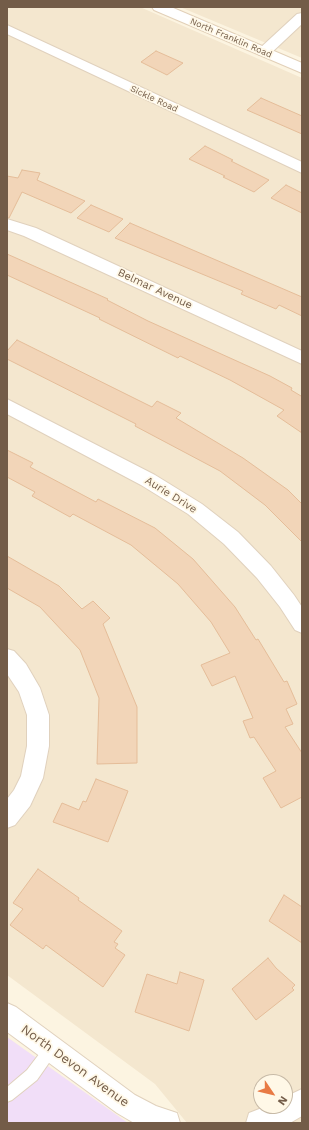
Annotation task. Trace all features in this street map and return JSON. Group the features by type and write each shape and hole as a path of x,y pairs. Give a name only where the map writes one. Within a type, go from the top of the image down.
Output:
{"main road":[{"name":"North Franklin Road","path":"160,7 302,68"}],"street":[{"path":"264,52 302,17"},
{"name":"Sickle Road","path":"7,29 302,168"},
{"name":"Belmar Avenue","path":"7,224 38,235 302,358"},
{"name":"Aurie Drive","path":"7,406 148,480 195,509 231,538 264,572 287,601 302,624"},
{"path":"7,658 29,688 38,716 38,746 32,778 22,798 7,817"},
{"name":"North Devon Avenue","path":"7,1016 126,1104 150,1117 167,1123"}],"lane":[{"path":"7,1095 32,1075 52,1050"}],"shaded area":[{"path":"7,7 140,7 302,78 302,1123 187,1123 155,1084 7,975"},
{"path":"180,7 302,7 302,58"},
{"path":"7,1037 128,1123 7,1123"}],"building":[{"path":"156,51 183,63 167,75 141,62"},
{"path":"261,98 302,116 302,134 247,110"},
{"path":"205,146 269,180 254,192 189,159"},
{"path":"22,170 40,173 37,180 85,201 71,213 22,192 9,218 7,218 7,176 18,178"},
{"path":"286,185 302,193 302,213 271,198"},
{"path":"91,205 123,219 109,232 77,218"},
{"path":"130,223 302,297 302,316 279,305 276,309 241,294 243,291 115,238"},
{"path":"7,254 108,299 107,300 148,321 270,376 292,388 291,390 301,396 302,395 302,433 277,416 284,410 230,380 180,356 178,358 99,319 100,318 7,275"},
{"path":"17,340 152,407 157,401 181,413 176,418 243,458 288,490 302,504 302,542 265,505 220,471 135,426 136,424 7,359 7,351"},
{"path":"7,450 33,463 30,467 96,502 98,499 155,528 193,559 235,607 256,640 258,639 284,682 287,681 297,704 286,709 293,724 285,727 302,753 302,797 281,808 263,778 276,771 254,737 250,738 243,721 253,718 235,676 212,686 201,665 230,653 211,622 178,584 131,545 73,514 70,517 32,496 35,492 7,477"},
{"path":"7,556 59,586 82,609 93,601 110,618 103,624 137,707 137,763 97,764 99,698 80,650 40,607 7,588"},
{"path":"96,779 128,791 108,842 53,822 62,803 79,810 83,801 86,802"},
{"path":"38,869 122,931 114,942 118,944 115,948 125,955 103,987 46,945 43,949 10,925 23,909 13,903"},
{"path":"284,895 302,907 302,943 269,921"},
{"path":"268,958 276,968 295,985 292,988 294,990 256,1020 232,989"},
{"path":"180,972 204,980 189,1031 135,1012 147,974 177,984"}]}
